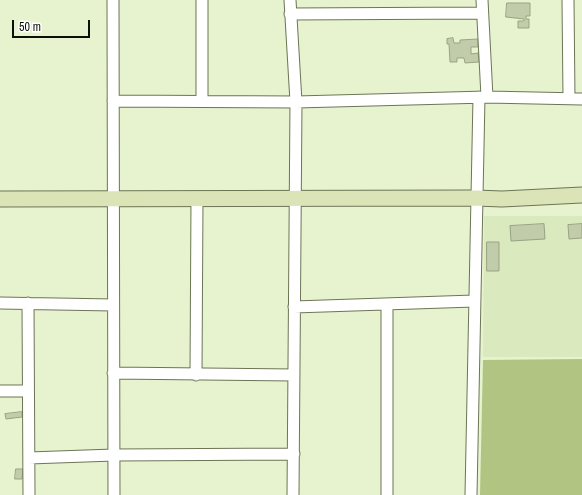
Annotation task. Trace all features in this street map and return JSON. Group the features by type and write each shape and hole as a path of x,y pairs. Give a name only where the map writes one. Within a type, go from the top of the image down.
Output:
{"main road":[{"path":"0,199 502,199 582,195"}],"street":[{"path":"113,0 114,495"},
{"path":"202,0 202,101"},
{"path":"290,0 296,102 294,495"},
{"path":"471,495 476,198 483,97 482,0"},
{"path":"568,0 569,98"},
{"path":"290,14 482,13"},
{"path":"113,101 296,102 483,97 582,99"},
{"path":"196,375 197,200"},
{"path":"294,307 474,302"},
{"path":"0,303 113,305"},
{"path":"28,303 27,391 29,495"},
{"path":"387,305 387,495"},
{"path":"113,373 294,375"},
{"path":"0,390 27,391"},
{"path":"29,458 114,455 294,454"}],"shaded area":[{"path":"484,216 582,216 582,357 483,357"},
{"path":"582,359 582,495 480,495 483,360"}],"building":[{"path":"507,3 530,3 530,16 526,16 526,19 529,19 529,28 518,28 518,21 524,21 524,19 506,17"},
{"path":"453,38 454,43 460,43 460,40 478,39 478,47 471,47 471,54 478,53 479,62 465,63 464,58 457,58 457,62 450,62 449,44 447,44 447,39"},
{"path":"544,224 545,239 511,241 510,226"},
{"path":"582,224 582,238 569,239 568,225"},
{"path":"487,242 499,242 499,271 487,271"},
{"path":"22,412 22,417 6,419 5,414"},
{"path":"16,469 23,469 22,479 15,479"}]}
